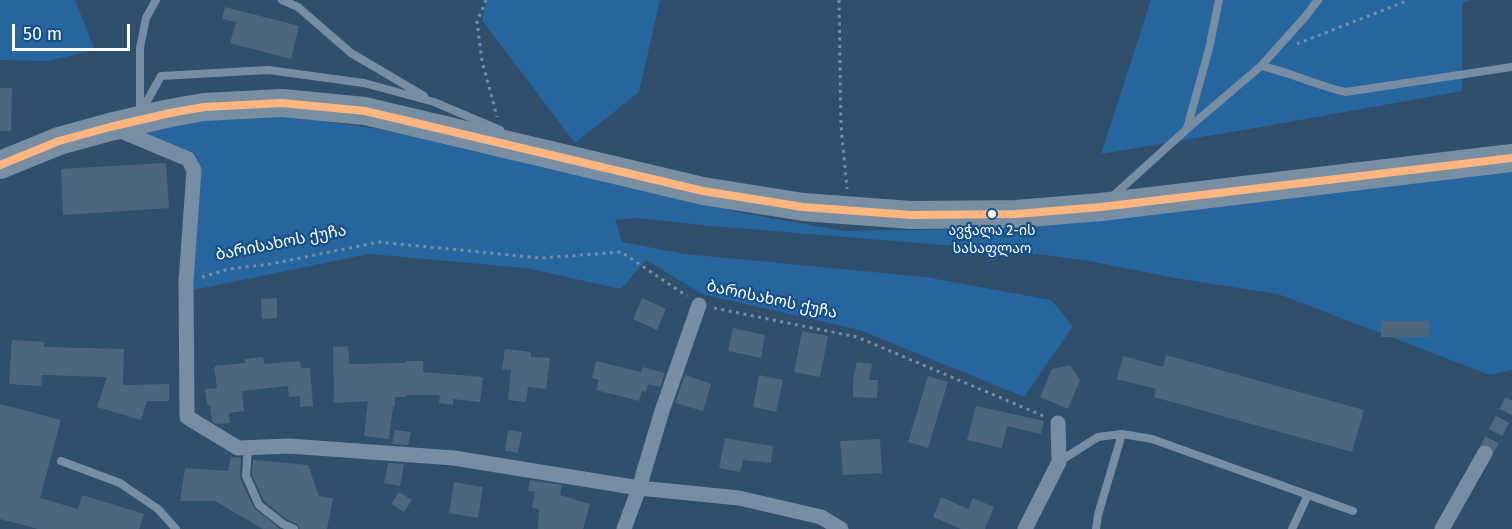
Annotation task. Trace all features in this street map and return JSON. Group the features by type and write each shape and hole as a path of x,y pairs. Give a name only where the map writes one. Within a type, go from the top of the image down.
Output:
{"highway":[{"path":"0,165 59,141 139,118 204,107 274,104 365,111 703,191 803,207 911,215 1016,214 1101,207 1512,159"}],"street":[{"path":"110,126 188,159 194,170 186,282 187,417 238,448 289,446 454,458 639,488 739,498 821,517 841,529"},
{"path":"624,529 699,305"},
{"path":"1025,529 1059,462 1058,423"},
{"path":"1442,529 1485,453"}],"lane":[{"path":"139,118 140,48 146,18 156,0"},
{"path":"282,0 298,7 351,53 434,102"},
{"path":"1187,129 1209,49 1219,0"},
{"path":"1101,207 1261,66 1318,0"},
{"path":"1261,66 1283,71 1326,88 1346,92 1512,67"},
{"path":"139,118 161,76 268,70 364,82 434,102 512,134"},
{"path":"533,142 609,170"},
{"path":"1059,462 1098,437 1122,434 1152,440 1353,511"},
{"path":"1096,529 1122,434"},
{"path":"248,448 246,476 259,505 283,524 294,529"},
{"path":"61,461 120,483 158,509 176,529"},
{"path":"1292,529 1308,495"}],"path":[{"path":"486,0 477,22 482,61 501,130"},
{"path":"839,0 842,126 849,211"},
{"path":"1270,55 1409,0"},
{"name":"ბარისახოს ქუჩა","path":"186,282 229,270 271,264 379,242 541,258 621,252 699,305 857,337 1058,423"}],"shaded area":[{"path":"0,0 75,0 95,50 48,61 0,60"},
{"path":"487,0 660,0 639,92 575,143 482,20"},
{"path":"1151,0 1471,0 1462,4 1462,91 1101,154"},
{"path":"267,115 379,129 743,213 844,231 1024,228 1512,165 1512,370 1490,375 1278,294 1175,278 1089,261 1016,251 636,218 615,220 622,242 685,254 925,277 1051,300 1073,326 1024,397 860,330 702,294 646,260 621,289 526,268 369,254 193,290 201,169 184,151 140,130 199,116"}],"building":[{"path":"225,7 299,26 291,59 230,43 236,22 222,19"},
{"path":"0,88 12,88 11,131 0,131"},
{"path":"166,163 169,208 63,215 61,169"},
{"path":"277,298 277,318 262,319 261,299"},
{"path":"642,298 666,309 657,330 633,319"},
{"path":"1381,321 1429,321 1429,337 1381,337"},
{"path":"733,328 765,335 761,358 728,351"},
{"path":"802,331 828,336 820,377 794,372"},
{"path":"12,340 44,342 44,347 124,349 123,385 169,384 169,401 147,401 141,420 97,407 107,377 42,375 41,386 9,384"},
{"path":"348,346 349,364 423,361 423,372 483,377 480,402 453,399 453,405 439,403 440,395 395,397 389,439 364,436 368,401 334,403 333,347"},
{"path":"505,349 531,352 531,357 550,358 546,389 528,387 526,402 508,400 511,370 502,369"},
{"path":"1166,355 1364,410 1352,452 1154,397 1156,389 1117,379 1123,356 1163,367"},
{"path":"263,357 264,364 300,361 301,368 310,368 313,406 300,407 300,396 289,397 288,386 242,391 244,411 229,413 230,423 217,424 212,421 205,389 217,388 214,366 245,363 245,359"},
{"path":"596,361 641,372 643,367 665,373 660,387 648,384 646,392 642,391 639,401 596,390 599,380 592,378"},
{"path":"857,362 872,364 869,380 878,380 877,398 853,397 853,379"},
{"path":"1070,365 1080,380 1068,409 1040,397 1052,369"},
{"path":"685,375 711,384 703,411 675,403"},
{"path":"759,375 783,380 776,412 753,407"},
{"path":"928,376 948,382 928,448 908,442"},
{"path":"0,404 61,420 40,498 78,509 82,495 144,514 139,529 38,529 0,519"},
{"path":"976,406 1044,421 1041,434 1007,426 1002,448 967,440"},
{"path":"395,430 411,432 408,445 392,444"},
{"path":"508,430 522,432 518,453 505,451"},
{"path":"725,438 773,446 771,463 743,460 740,472 719,468"},
{"path":"880,439 882,473 843,475 840,441"},
{"path":"231,457 241,458 240,478 254,508 280,529 263,529 215,501 180,501 185,468 228,471"},
{"path":"253,460 308,465 319,496 333,498 327,529 300,529 297,524 286,519 264,501 252,475"},
{"path":"388,463 404,464 400,486 384,483"},
{"path":"530,480 562,485 560,495 590,504 583,529 538,529 539,509 532,508 535,492 528,491"},
{"path":"454,482 483,487 478,518 449,513"},
{"path":"399,492 412,500 404,512 391,504"},
{"path":"941,497 968,509 973,498 994,507 985,529 961,529 933,517"}],"tunnel":[{"path":"1485,453 1512,401"}],"transit line":[{"path":"0,165 59,141 170,113 204,107 282,103 365,111 703,191 803,207 911,215 1016,214 1101,207 1512,158"}],"place":[{"name":"ავჭალა 2-ის სასაფლაო","path":"992,214"}]}
